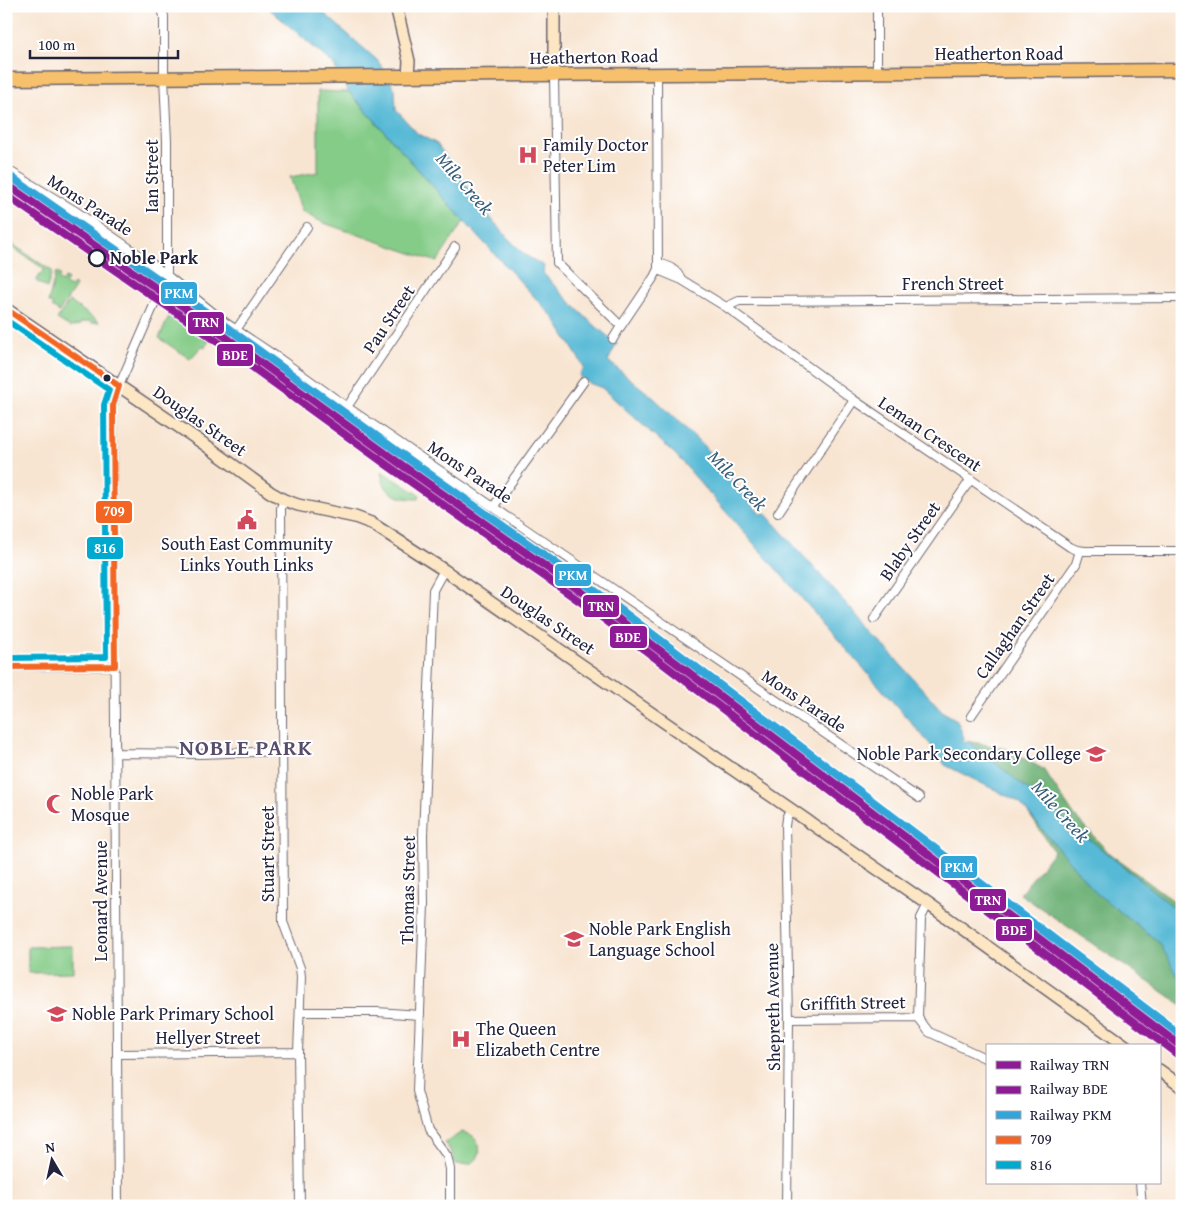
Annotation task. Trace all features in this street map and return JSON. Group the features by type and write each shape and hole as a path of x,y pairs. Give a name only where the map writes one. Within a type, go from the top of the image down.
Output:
{"main road":[{"path":"396,6 409,61 408,76"},
{"path":"554,6 554,75"},
{"name":"Heatherton Road","path":"6,79 1182,70"},
{"name":"Douglas Street","path":"6,309 206,446 266,490 298,505 356,517 371,523 444,570 928,904 1123,1044"},
{"path":"1160,1071 1182,1087"}],"street":[{"name":"Ian Street","path":"160,6 164,16 164,77 168,140 167,275"},
{"path":"877,6 877,72"},
{"path":"613,338 658,267 657,73"},
{"path":"554,75 557,263 621,326"},
{"name":"Mons Parade","path":"6,169 81,215 154,265 236,330 919,798"},
{"path":"236,330 307,227"},
{"name":"Pau Street","path":"347,407 455,247"},
{"name":"Leman Crescent","path":"658,267 667,266 675,271 682,280 726,307 854,400 1070,547 1080,551 1182,551"},
{"name":"Leonard Avenue","path":"118,1206 113,405 119,386 167,275"},
{"name":"French Street","path":"726,307 739,301 1182,298"},
{"path":"494,506 584,381"},
{"path":"778,513 854,400"},
{"name":"Blaby Street","path":"874,619 971,479"},
{"name":"Stuart Street","path":"284,500 282,508 283,922 300,968 301,1012 298,1052 300,1206"},
{"name":"Callaghan Street","path":"971,716 1076,564 1080,551"},
{"name":"Thomas Street","path":"444,570 433,590 423,835 424,904 417,1091 428,1130 447,1156 450,1169 450,1206"},
{"path":"6,667 114,666"},
{"path":"116,753 201,754 282,751"},
{"name":"Shepreth Avenue","path":"788,1206 789,1019 785,826 791,809"},
{"path":"928,904 921,918 918,1018 929,1032 986,1059"},
{"path":"301,1012 376,1012 420,1015"},
{"name":"Griffith Street","path":"789,1019 918,1018"},
{"name":"Hellyer Street","path":"118,1054 298,1052"},
{"path":"1140,1184 1142,1206"}],"green space":[{"path":"318,91 349,92 464,221 437,262 324,223 302,212 290,177 318,172"},
{"path":"6,240 52,271 47,288 36,281 44,269 6,243"},
{"path":"56,272 60,275 58,279 62,282 65,278 68,280 65,284 70,287 73,284 76,286 59,312 52,307 53,304 48,303"},
{"path":"69,301 99,322 91,323 90,321 70,327 57,319"},
{"path":"195,310 224,330 216,341 211,338 205,347 202,346 190,359 159,338 169,317"},
{"path":"381,471 420,495 418,499 404,498 392,494 382,479"},
{"path":"968,741 1007,749 1043,769 1074,815 1110,854 1182,907 1182,1005 1020,894 1054,851 1021,802 965,744"},
{"path":"73,946 73,972 28,973 28,947"},
{"path":"462,1132 472,1135 476,1139 480,1151 475,1161 455,1164 453,1155 445,1143"}],"water":[{"path":"266,6 316,6 378,61 395,89 396,110 418,134 437,144 482,208 507,237 525,255 544,266 543,273 560,292 587,319 617,343 608,361 655,399 702,444 761,515 764,512 943,712 957,720 964,738 963,742 968,741 1182,914 1182,984 1159,942 1096,893 1019,802 945,765 936,751 676,455 602,388 589,383 579,376 584,367 554,318 349,92 333,64"}],"rail line":[{"name":"PKM","path":"11,177 203,310 397,451 605,598 1182,1036"},
{"name":"TRN","path":"6,184 198,317 392,458 600,605 1182,1047"},
{"name":"BDE","path":"6,195 193,324 387,465 595,612 1177,1054"}],"transit line":[{"name":"709","path":"6,309 119,386 113,405 115,666 6,667"},
{"name":"816","path":"6,320 109,390 104,405 106,657 6,658"}],"place":[{"name":"Family Doctor Peter Lim","path":"528,155"},
{"name":"Noble Park","path":"97,258"},
{"name":"South East Community Links Youth Links","path":"247,520"},
{"name":"Noble Park Secondary College","path":"1096,754"},
{"name":"Noble Park Mosque","path":"56,804"},
{"name":"Noble Park English Language School","path":"574,939"},
{"name":"Noble Park Primary School","path":"57,1014"},
{"name":"The Queen Elizabeth Centre","path":"461,1039"}],"district":[{"name":"NOBLE PARK","path":"246,747"}],"water label":[{"name":"Mile Creek","path":"465,183"},
{"name":"Mile Creek","path":"738,480"},
{"name":"Mile Creek","path":"1061,811"}]}
